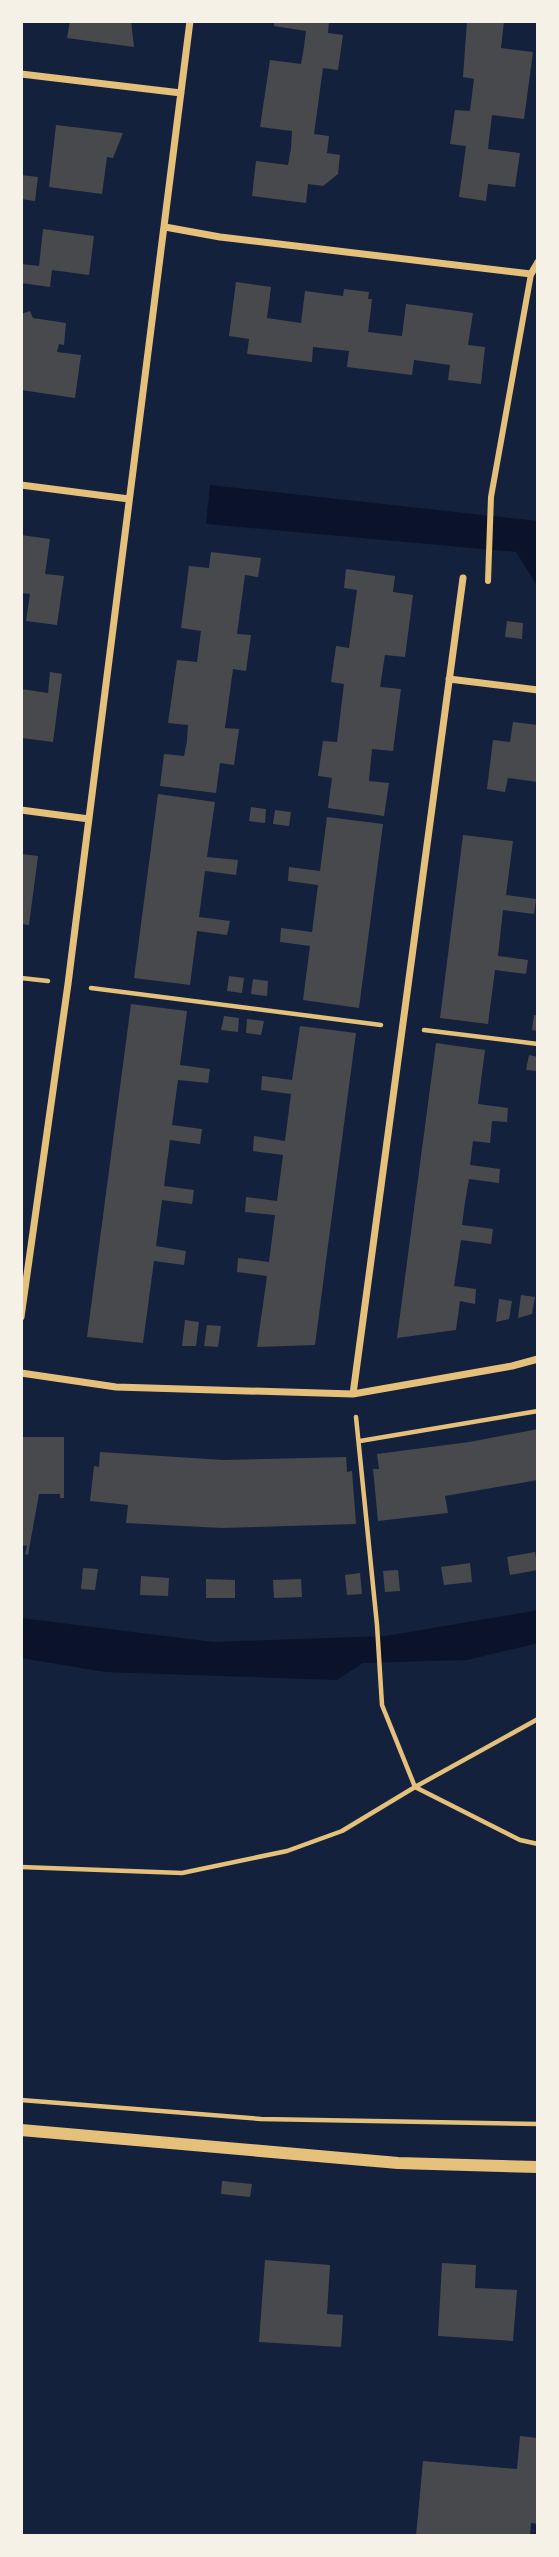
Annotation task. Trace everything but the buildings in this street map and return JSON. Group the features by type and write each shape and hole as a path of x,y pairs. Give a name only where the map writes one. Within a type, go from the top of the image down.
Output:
{"street":[{"path":"21,1317 68,984 190,21"},
{"path":"21,74 181,93"},
{"path":"165,227 220,237 531,274"},
{"path":"488,581 491,496 531,274 538,262"},
{"path":"21,485 129,499"},
{"path":"354,1394 464,578"},
{"path":"450,679 538,690"},
{"path":"21,810 89,819"},
{"path":"21,1373 116,1387 354,1394 538,1359"},
{"path":"21,2130 398,2163 538,2167"}],"path":[{"path":"21,978 119,993 538,1044"},
{"path":"354,1394 377,1625 382,1705 415,1787 520,1840 538,1844"},
{"path":"360,1441 538,1411"},
{"path":"21,1867 170,1872 195,1870 288,1851 342,1831 538,1719"},
{"path":"21,2100 261,2119 538,2124"}],"water":[{"path":"210,485 538,521 538,587 516,552 206,524"},
{"path":"538,1610 538,1643 467,1660 363,1663 337,1680 105,1672 21,1658 21,1618 214,1642 386,1636"}]}
